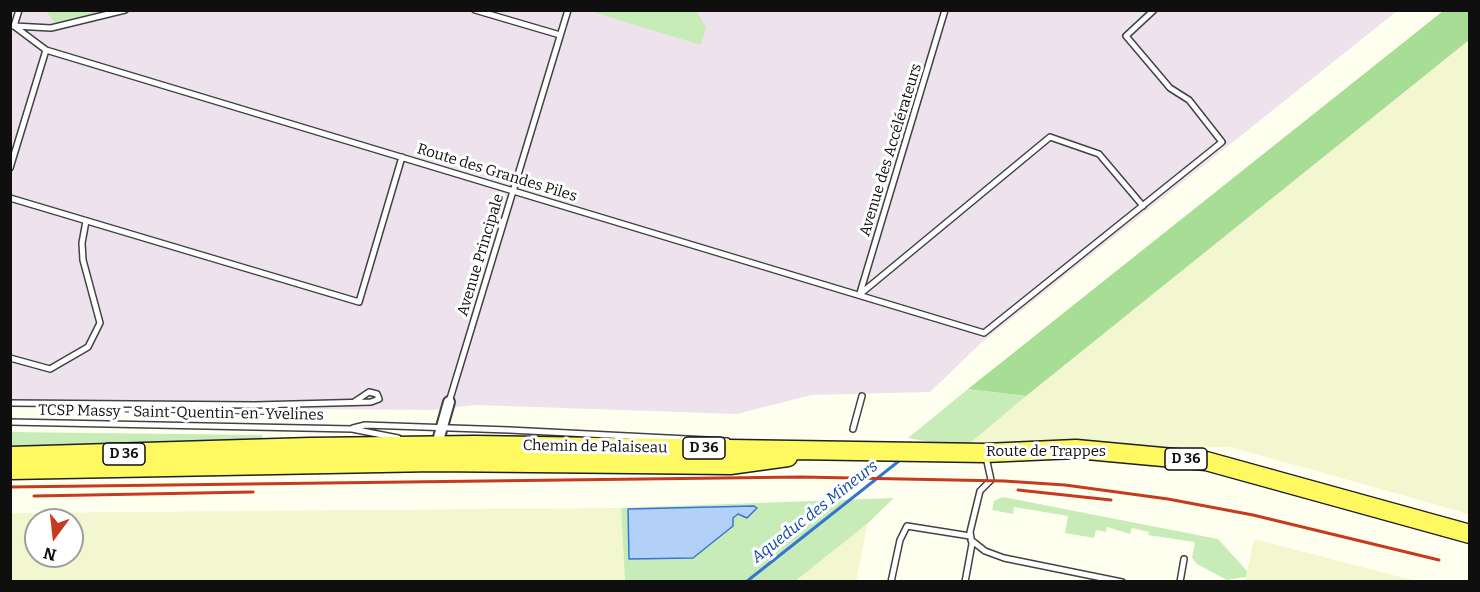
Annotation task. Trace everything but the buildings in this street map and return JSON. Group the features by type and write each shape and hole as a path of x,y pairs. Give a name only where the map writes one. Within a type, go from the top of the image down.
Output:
{"main road":[{"name":"Chemin de Palaiseau","path":"10,456 310,447 416,447 435,455 730,465 829,451"},
{"name":"Chemin de Palaiseau","path":"10,470 435,455 751,448 829,451"},
{"name":"Route de Trappes","path":"829,451 985,453 1076,449 1206,461 1470,534"}],"street":[{"path":"435,455 449,402"}],"lane":[{"path":"19,10 12,26 51,28 125,10"},
{"path":"475,10 560,35"},
{"name":"Avenue Principale","path":"449,402 568,10"},
{"name":"Avenue des Accélérateurs","path":"859,295 945,10"},
{"path":"859,295 1050,137 1099,154 1143,206 1222,142 1189,100 1170,88 1126,36 1154,10"},
{"name":"Route des Grandes Piles","path":"12,26 46,50 513,189 984,333 1143,206"},
{"path":"10,168 46,50"},
{"path":"10,198 359,302 402,157"},
{"path":"10,358 50,369 88,347 100,323 83,260 82,243 86,221"},
{"path":"854,429 862,396"},
{"path":"10,403 173,405 354,402"},
{"name":"TCSP Massy - Saint-Quentin-en-Yvelines","path":"10,422 352,429"},
{"path":"352,429 365,425 720,439 751,448"},
{"path":"352,429 402,439 416,447"},
{"path":"965,582 970,538 980,491 991,480 985,453"},
{"path":"891,582 900,540 908,526 970,538 985,551 1004,558 1122,582"},
{"path":"1180,582 1184,559"}],"shaded area":[{"path":"11,11 1397,11 981,343 930,392 811,395 737,414 475,405 433,410 11,407"}],"green space":[{"path":"46,11 114,11 56,24"},
{"path":"589,11 697,11 706,28 701,45"},
{"path":"1443,11 1469,11 1469,40 1026,396 968,389"},
{"path":"1469,39 1469,514 1231,447 954,451"},
{"path":"968,389 1026,396 964,448 908,438"},
{"path":"11,432 262,435 263,442 11,449"},
{"path":"1003,497 1218,539 1247,571 1246,577 1227,580 1197,564 1192,558 1195,542 1148,535 1149,532 1132,528 1130,534 1107,527 1106,532 1096,530 1094,538 1065,533 1068,516 1014,507 1013,514 992,510 994,501"},
{"path":"894,498 868,523 794,582 625,581 621,508"},
{"path":"621,508 625,581 11,581 10,513 24,513 24,568 84,568 84,512"},
{"path":"868,522 856,581 792,581"},
{"path":"1254,539 1416,581 1245,581"}],"water":[{"path":"754,506 757,508 747,518 738,514 733,518 733,526 693,558 629,559 628,509"}],"waterway":[{"name":"Aqueduc des Mineurs","path":"746,582 899,461"}],"railway":[{"path":"10,487 801,477 1004,481 1065,485 1168,499 1253,515 1439,560"},
{"path":"1018,490 1111,500"},
{"path":"34,496 253,492"}]}
